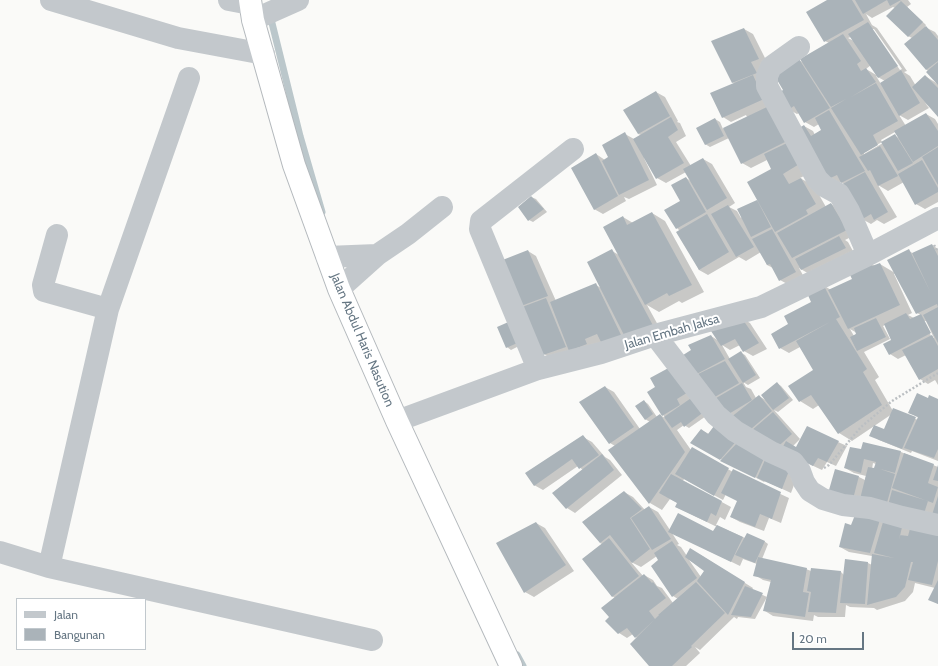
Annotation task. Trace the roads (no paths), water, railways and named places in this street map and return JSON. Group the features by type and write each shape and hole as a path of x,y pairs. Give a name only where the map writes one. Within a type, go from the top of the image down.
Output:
{"highway":[{"name":"Jalan Abdul Haris Nasution","path":"251,8 294,165 339,290 397,421 511,666"}],"street":[{"path":"51,0 178,38 264,54"},
{"path":"229,0 251,8 298,0"},
{"path":"799,47 771,67 767,76 767,86 817,179 824,186 838,194 846,205 868,255"},
{"path":"49,567 108,310 189,78"},
{"path":"538,369 480,229 481,221 573,149"},
{"path":"339,290 377,255 408,234 442,207"},
{"name":"Jalan Embah Jaksa","path":"397,421 538,369 601,353 655,335 761,307 868,255 938,218"},
{"path":"57,235 43,285 44,291 108,310"},
{"path":"327,257 377,255"},
{"path":"655,335 716,415 740,434 771,452 793,462 800,471 804,482 810,491 823,499 843,505 870,508 938,525"},
{"path":"0,552 49,567 372,640"}],"waterway":[{"path":"270,15 300,136 322,212"},
{"path":"517,655 523,666"}]}
